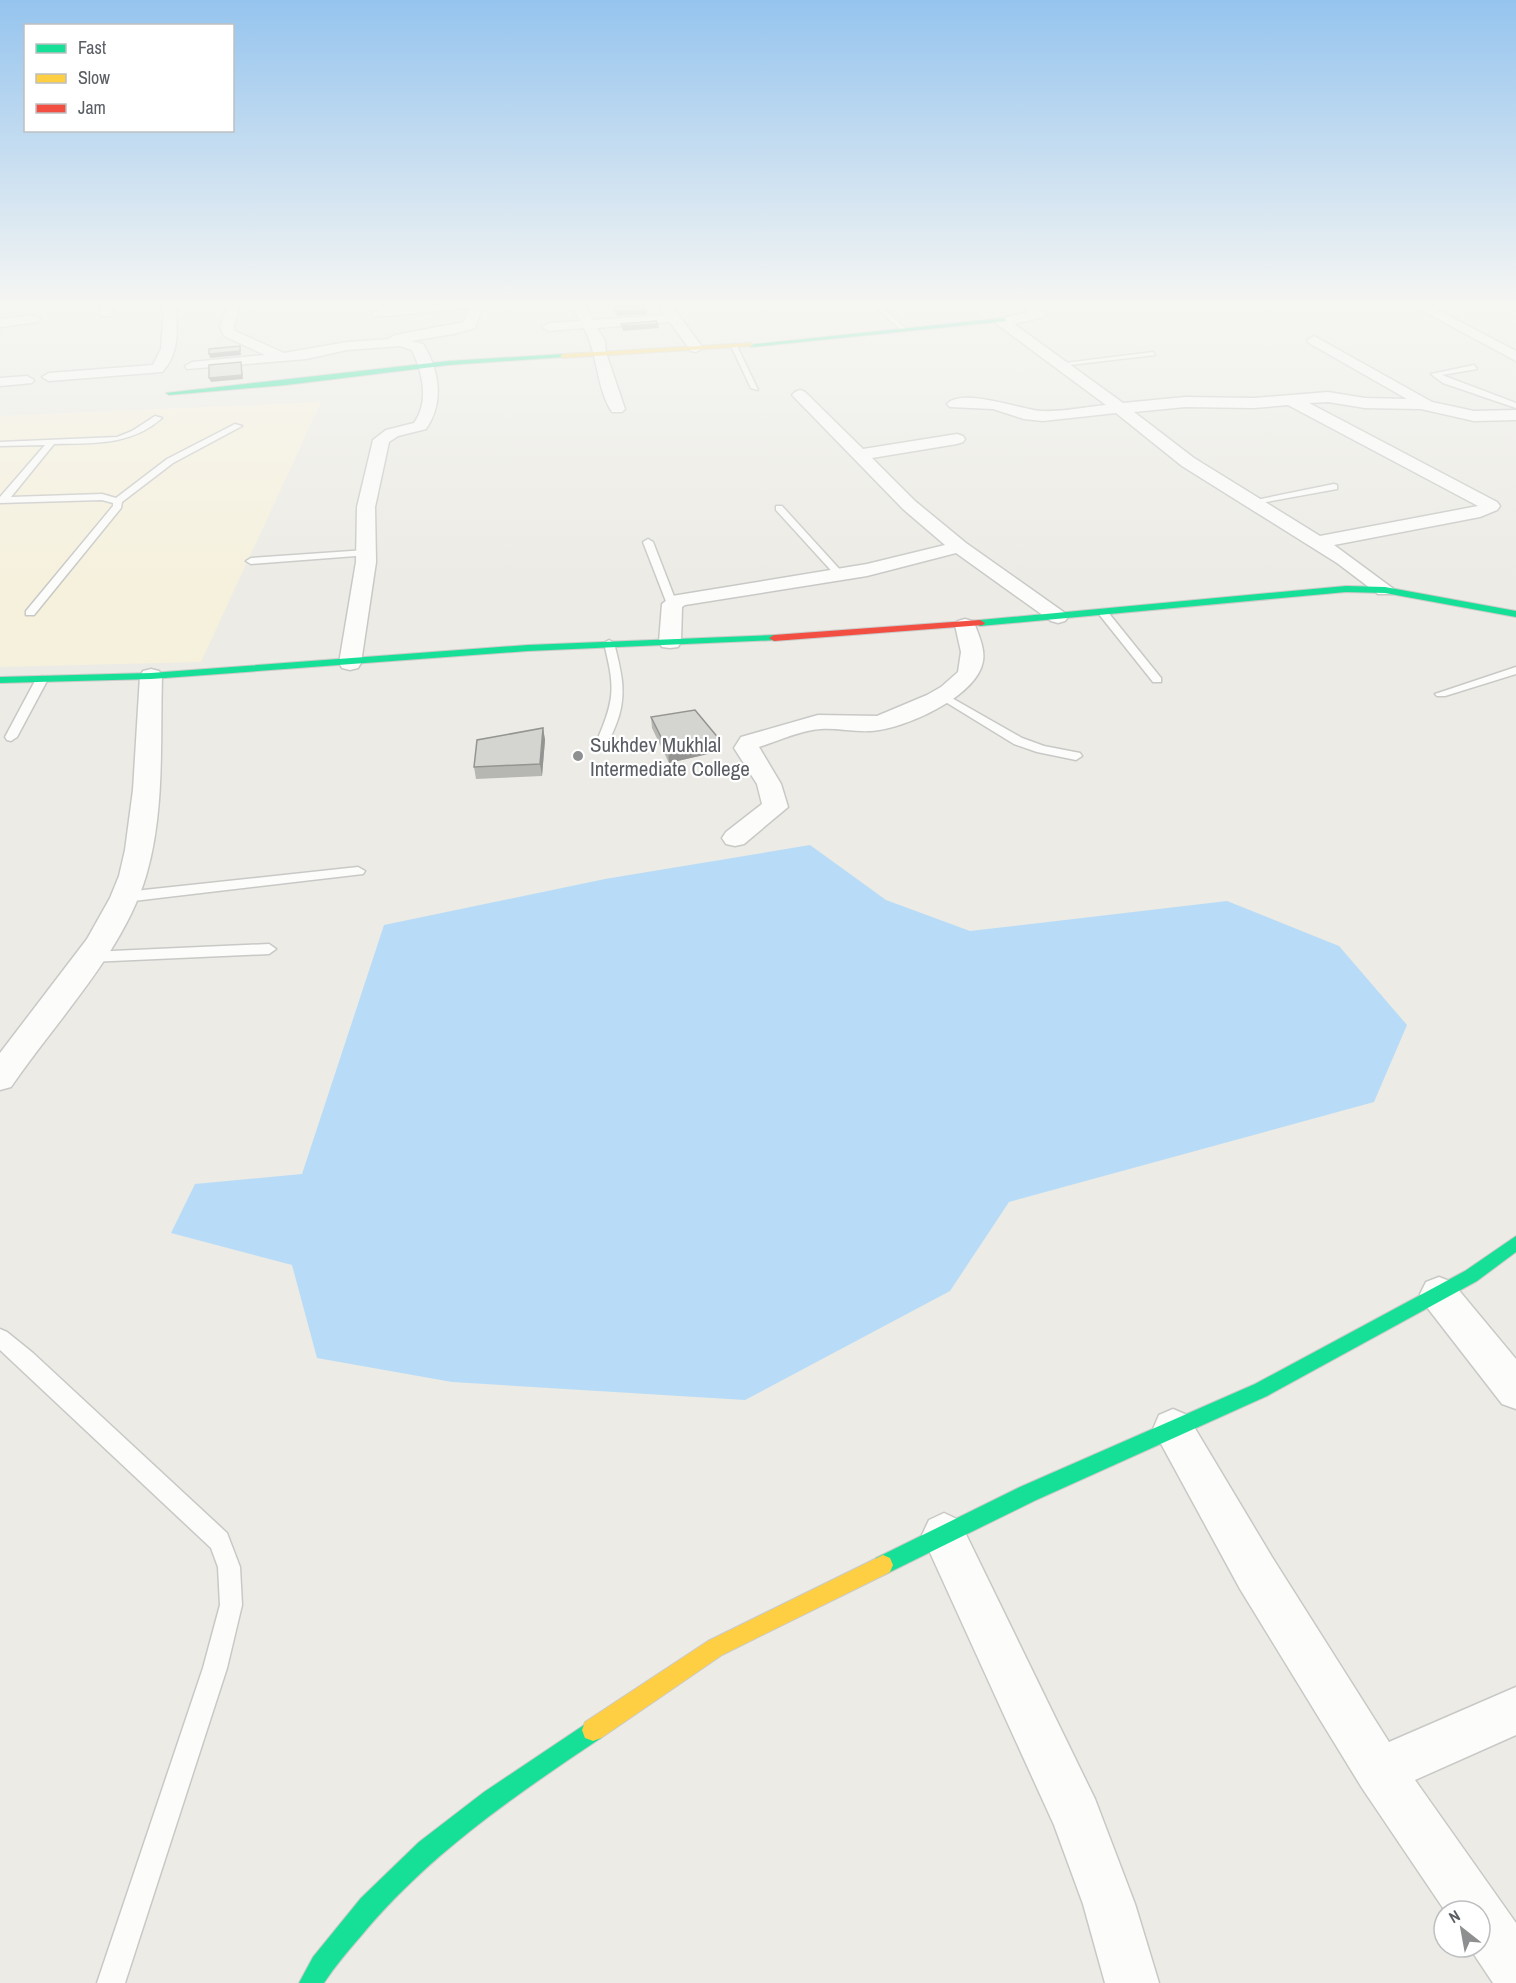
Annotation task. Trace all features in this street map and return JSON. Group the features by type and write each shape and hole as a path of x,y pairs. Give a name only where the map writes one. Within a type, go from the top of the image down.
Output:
{"street":[{"path":"350,663 366,553 366,507 381,441 384,436 420,426 424,422 430,398"},
{"path":"614,398 617,408"},
{"path":"802,398 909,505 959,548 1058,617"},
{"path":"1105,398 1188,462 1365,573 1385,590"},
{"path":"955,404 986,402 1024,414 1043,416 1192,402 1254,403 1321,398"},
{"path":"1331,398 1365,403 1431,406 1474,416 1516,415"},
{"path":"1416,398 1431,406"},
{"path":"1291,400 1491,506 1480,512 1317,543"},
{"path":"859,455 957,439"},
{"path":"670,642 672,604 690,597 840,575 959,548"},
{"path":"0,680 151,676 609,644 807,638 1104,613 1346,589 1385,590 1516,614"},
{"path":"735,838 775,807 772,791 746,748 749,742 818,722 860,724 882,722 943,696 962,682 972,664 965,625"},
{"path":"0,1078 90,957 125,897 136,854 143,803 151,676"},
{"path":"311,1983 317,1971 361,1914 417,1860 511,1786 715,1648 1027,1494 1261,1390 1471,1276 1516,1244"},
{"path":"1439,1294 1516,1390"},
{"path":"1173,1428 1256,1573 1379,1771 1468,1899"},
{"path":"944,1535 1077,1817 1109,1904 1132,1983"},
{"path":"1379,1771 1516,1711"},
{"path":"1492,1935 1516,1970"}],"lane":[{"path":"1491,398 1516,406"},
{"path":"0,444 118,439 135,433 158,418"},
{"path":"117,501 175,458 238,426"},
{"path":"2,500 51,442"},
{"path":"1250,502 1334,487"},
{"path":"2,500 102,497 117,501"},
{"path":"30,613 118,506 117,501"},
{"path":"779,508 840,575"},
{"path":"648,542 672,604"},
{"path":"251,561 366,553"},
{"path":"1104,613 1157,681"},
{"path":"604,738 618,708 621,693 609,644"},
{"path":"1442,694 1516,670"},
{"path":"11,736 42,679"},
{"path":"943,696 1018,741 1041,749 1076,756"},
{"path":"125,897 358,871"},
{"path":"90,957 269,949"},
{"path":"0,1338 219,1541 229,1567 231,1605 215,1668 111,1983"}],"shaded area":[{"path":"321,402 201,662 0,667 0,416"}],"water":[{"path":"810,845 886,900 970,931 1227,901 1339,946 1407,1025 1374,1102 1009,1202 950,1291 745,1400 452,1382 317,1358 292,1265 171,1233 195,1184 302,1174 384,925 605,879"}],"building":[{"path":"695,710 720,740 668,751 651,717"},
{"path":"543,728 540,764 474,767 477,740"}],"traffic: fast":[{"path":"980,623 1346,589 1385,590 1516,614"},
{"path":"0,680 151,676 528,648 774,638"},
{"path":"883,1565 1027,1494 1261,1390 1471,1276 1516,1243"},
{"path":"311,1983 326,1960 369,1907 428,1850 459,1824 593,1730"}],"traffic: slow":[{"path":"593,1730 715,1648 883,1565"}],"traffic: jam":[{"path":"774,638 980,623"}],"place":[{"name":"Sukhdev Mukhlal Intermediate College","path":"578,756"}]}
